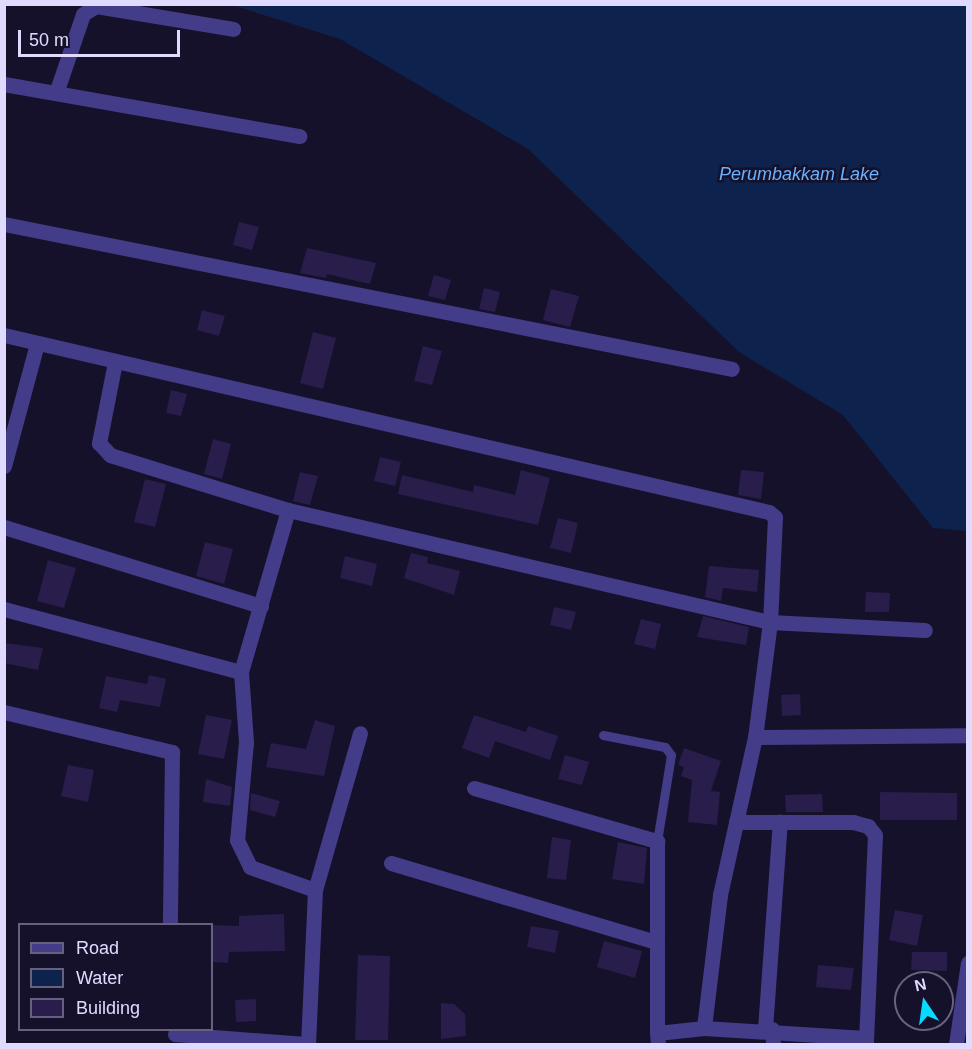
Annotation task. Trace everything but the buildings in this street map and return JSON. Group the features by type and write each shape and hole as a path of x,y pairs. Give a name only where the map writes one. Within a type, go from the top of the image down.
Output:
{"street":[{"path":"56,93 83,14 96,6 233,29"},
{"path":"4,84 299,136"},
{"path":"4,224 732,369"},
{"path":"4,335 769,512 775,517 770,622 755,737 720,896 704,1028"},
{"path":"4,466 36,344"},
{"path":"115,362 99,443 110,455 288,510 770,622 925,630"},
{"path":"288,510 241,672 246,742 237,840 250,867 315,890"},
{"path":"4,527 261,606"},
{"path":"4,609 241,672"},
{"path":"4,711 172,752 170,923"},
{"path":"174,1036 307,1044 315,890 360,733"},
{"path":"755,737 968,735"},
{"path":"474,788 657,841 658,1039 704,1028 866,1041 874,835 868,826 853,822 736,822"},
{"path":"770,1034 780,822"},
{"path":"391,862 656,942"},
{"path":"956,1044 968,963"}],"lane":[{"path":"603,735 665,747 671,755 657,841"}],"water":[{"name":"Perumbakkam Lake","path":"232,5 967,5 967,531 933,528 843,415 739,352 528,149 340,39"}]}
